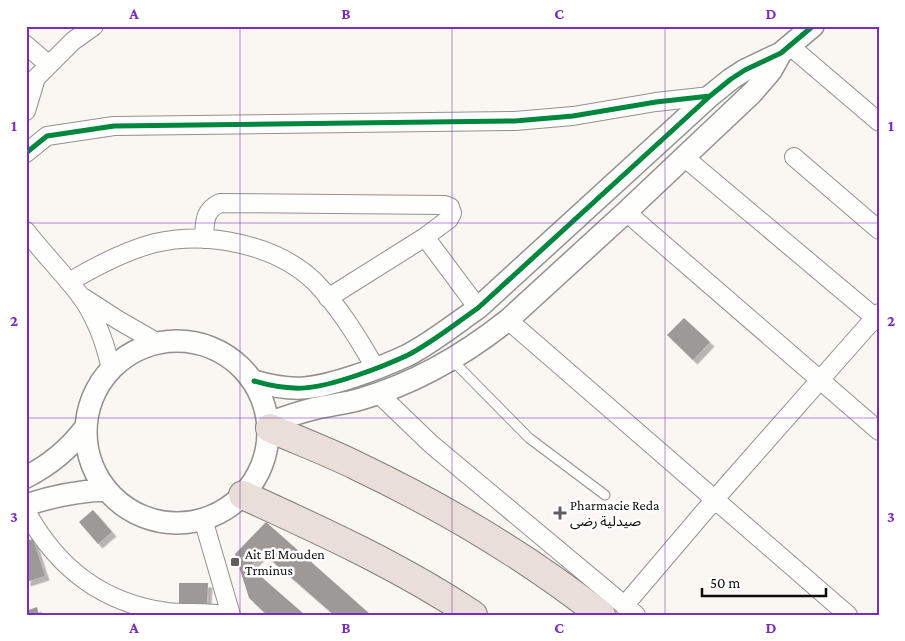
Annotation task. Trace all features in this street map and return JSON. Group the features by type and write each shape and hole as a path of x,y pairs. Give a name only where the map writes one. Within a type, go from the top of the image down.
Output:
{"highway":[{"path":"269,425 355,464 430,503 549,577 620,612"},
{"path":"243,495 368,554 419,581 473,615"}],"street":[{"path":"26,111 36,78 72,41 94,26"},
{"path":"269,425 300,412 378,393 429,373 472,348 508,320 752,94 786,50 813,26"},
{"path":"26,45 49,65"},
{"path":"254,381 286,388 318,387 376,369 424,346 478,308 710,96 745,70 786,50"},
{"path":"786,50 879,122"},
{"path":"731,79 743,79 748,82 752,94"},
{"path":"26,153 47,136 114,126 514,121 573,116 656,102 710,96"},
{"path":"378,393 431,444 620,612 714,499 877,317 684,156"},
{"path":"794,157 879,230"},
{"path":"204,239 206,216 209,210 220,202 445,205 450,207 452,213 449,218 425,237 328,298"},
{"path":"626,212 879,431"},
{"path":"425,237 478,308"},
{"path":"28,238 74,288 92,314 107,350 111,369"},
{"path":"74,288 89,270 132,250 155,243 204,239 240,244 279,257 308,277 328,298 354,332 376,369"},
{"path":"74,288 118,320 158,343"},
{"path":"508,320 848,615"},
{"path":"180,341 201,344 222,352 240,364 262,394 269,425 268,447 264,464 255,481 243,495 232,506 218,514 185,523 167,523 150,519 133,512 119,502 106,490 96,476 86,444 85,428 88,412 93,396 101,382 111,369 125,358 140,349 158,343 180,341"},
{"path":"33,473 67,449 85,428"},
{"path":"33,473 48,479 51,497"},
{"path":"26,505 51,497 85,491 106,490"},
{"path":"26,511 43,539 69,567 100,591 117,599 133,610 225,615"},
{"path":"203,519 231,615"}],"lane":[{"path":"452,360 529,438 605,494"}],"building":[{"path":"684,318 710,342 693,360 667,335"},
{"path":"93,510 112,532 98,544 79,522"},
{"path":"266,522 371,615 334,615 263,553 250,567 305,615 267,615 249,598 235,554"},
{"path":"33,539 45,576 26,582 26,541"},
{"path":"179,583 208,583 207,603 179,603"},
{"path":"37,607 39,615 26,615 26,611"}],"cycle path":[{"path":"254,381 293,388 328,384 389,364 444,333 478,308 710,96 745,70 781,53 813,26"},
{"path":"26,153 47,136 114,126 515,121 573,116 656,102 710,96"}],"place":[{"name":"Pharmacie Reda صيدلية رضى","path":"560,513"},
{"name":"Ait El Mouden Trminus","path":"235,562"}]}
